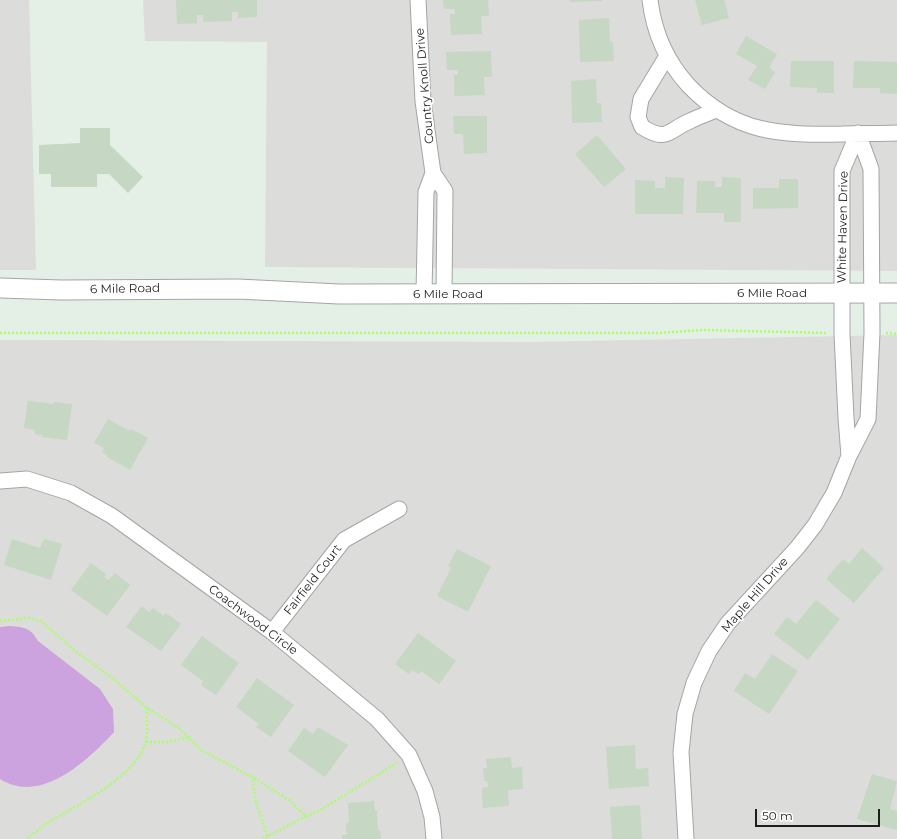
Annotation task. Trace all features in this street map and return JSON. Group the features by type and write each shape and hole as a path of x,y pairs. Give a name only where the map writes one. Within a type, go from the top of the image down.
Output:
{"street":[{"name":"Country Knoll Drive","path":"418,0 423,101 433,173 445,191 444,294"},
{"path":"650,0 653,22 660,45 682,78 716,110 739,122 783,134 897,133"},
{"path":"667,56 641,100 638,117 642,127 659,135 670,133 689,121 716,110"},
{"path":"858,134 871,169 872,293"},
{"name":"White Haven Drive","path":"842,293 842,171 858,134"},
{"name":"Country Knoll Drive","path":"424,294 426,192 433,173"},
{"name":"6 Mile Road","path":"0,288 61,290 238,288 339,294 897,293"},
{"name":"Maple Hill Drive","path":"842,293 842,334 846,418 850,456"},
{"name":"Maple Hill Drive","path":"686,839 681,752 685,714 694,682 709,650 728,623 797,548 815,525 834,493 868,419 872,333 872,293"},
{"name":"Coachwood Circle","path":"0,482 27,479 71,493 112,516 272,632 377,719 409,755 426,791 432,817 434,839"},
{"name":"Fairfield Court","path":"272,632 344,540 400,508"}],"path":[{"path":"0,333 658,333 703,330 842,334"},
{"path":"872,333 897,334"},
{"path":"0,622 29,618 41,621 74,650 116,681 147,708 179,728 190,737 201,750 252,776 289,800 306,816"},
{"path":"27,839 48,823 118,779 137,758 146,742 147,708"},
{"path":"146,742 166,742 190,737"},
{"path":"263,839 316,812 409,755"},
{"path":"252,776 256,803 268,837"}],"shaded area":[{"path":"0,0 29,0 36,270 0,270"},
{"path":"143,0 897,0 897,271 265,267 267,42 145,41"},
{"path":"897,335 897,839 0,839 0,340 530,342"},
{"path":"10,626 27,629 33,633 38,641 100,689 113,709 114,732 91,755 62,776 47,783 31,787 16,786 0,779 0,627"}],"building":[{"path":"176,0 257,0 257,17 238,18 238,12 232,12 232,21 203,22 203,15 197,15 197,23 177,24"},
{"path":"443,0 488,0 489,16 481,16 482,34 451,35 450,14 455,14 455,9 444,9"},
{"path":"570,0 602,0 602,1 570,2"},
{"path":"695,0 724,0 729,18 702,25"},
{"path":"609,18 610,42 613,42 614,61 580,62 579,20"},
{"path":"746,36 777,54 769,68 775,72 765,89 748,80 757,66 736,54"},
{"path":"491,51 492,77 484,77 485,95 454,96 454,75 458,75 458,70 447,70 446,52"},
{"path":"791,61 834,61 834,93 817,93 817,88 790,87"},
{"path":"854,61 897,62 897,94 880,93 880,88 853,88"},
{"path":"596,79 597,103 601,103 602,122 572,123 571,81"},
{"path":"453,116 487,116 487,153 464,154 463,134 454,134"},
{"path":"80,128 110,128 110,145 143,177 128,193 109,174 97,174 97,187 51,187 51,174 39,174 39,145 80,143"},
{"path":"597,135 626,169 604,187 575,154"},
{"path":"665,177 684,178 683,214 635,214 635,180 655,181 655,188 665,188"},
{"path":"722,177 741,178 741,222 724,222 724,213 696,213 697,181 715,181 715,187 722,187"},
{"path":"779,179 798,179 798,208 753,209 753,188 779,188"},
{"path":"28,401 54,404 54,402 72,404 67,440 41,437 42,435 35,434 35,430 24,428"},
{"path":"108,419 130,431 131,429 148,438 130,470 107,457 108,456 102,452 104,448 94,443"},
{"path":"12,539 40,548 44,539 62,544 51,580 4,565"},
{"path":"862,548 884,568 854,603 826,579 843,559 849,564"},
{"path":"457,549 491,566 468,612 437,596 451,568 448,566"},
{"path":"91,563 106,574 104,577 109,580 115,573 130,585 107,616 71,590"},
{"path":"816,600 840,619 808,660 774,634 787,617 796,624"},
{"path":"142,606 149,612 153,608 164,616 166,613 181,624 161,651 126,627"},
{"path":"418,633 456,661 439,684 421,671 419,674 412,670 409,674 395,664"},
{"path":"202,636 239,663 216,695 201,685 203,681 181,665"},
{"path":"772,654 798,671 769,714 734,691 745,673 755,679"},
{"path":"257,678 294,705 271,737 256,727 259,724 236,707"},
{"path":"318,727 348,745 325,777 288,751 304,728 313,734"},
{"path":"635,745 636,769 648,768 649,786 609,789 606,747"},
{"path":"511,757 512,768 522,767 523,789 508,790 509,806 483,808 482,788 488,787 487,781 484,781 483,768 487,768 486,759"},
{"path":"872,774 897,781 890,809 897,811 897,830 857,819"},
{"path":"374,801 375,811 377,810 378,831 380,830 381,839 342,839 342,835 347,835 346,823 349,822 348,803"},
{"path":"640,805 642,839 612,839 610,807"}]}
